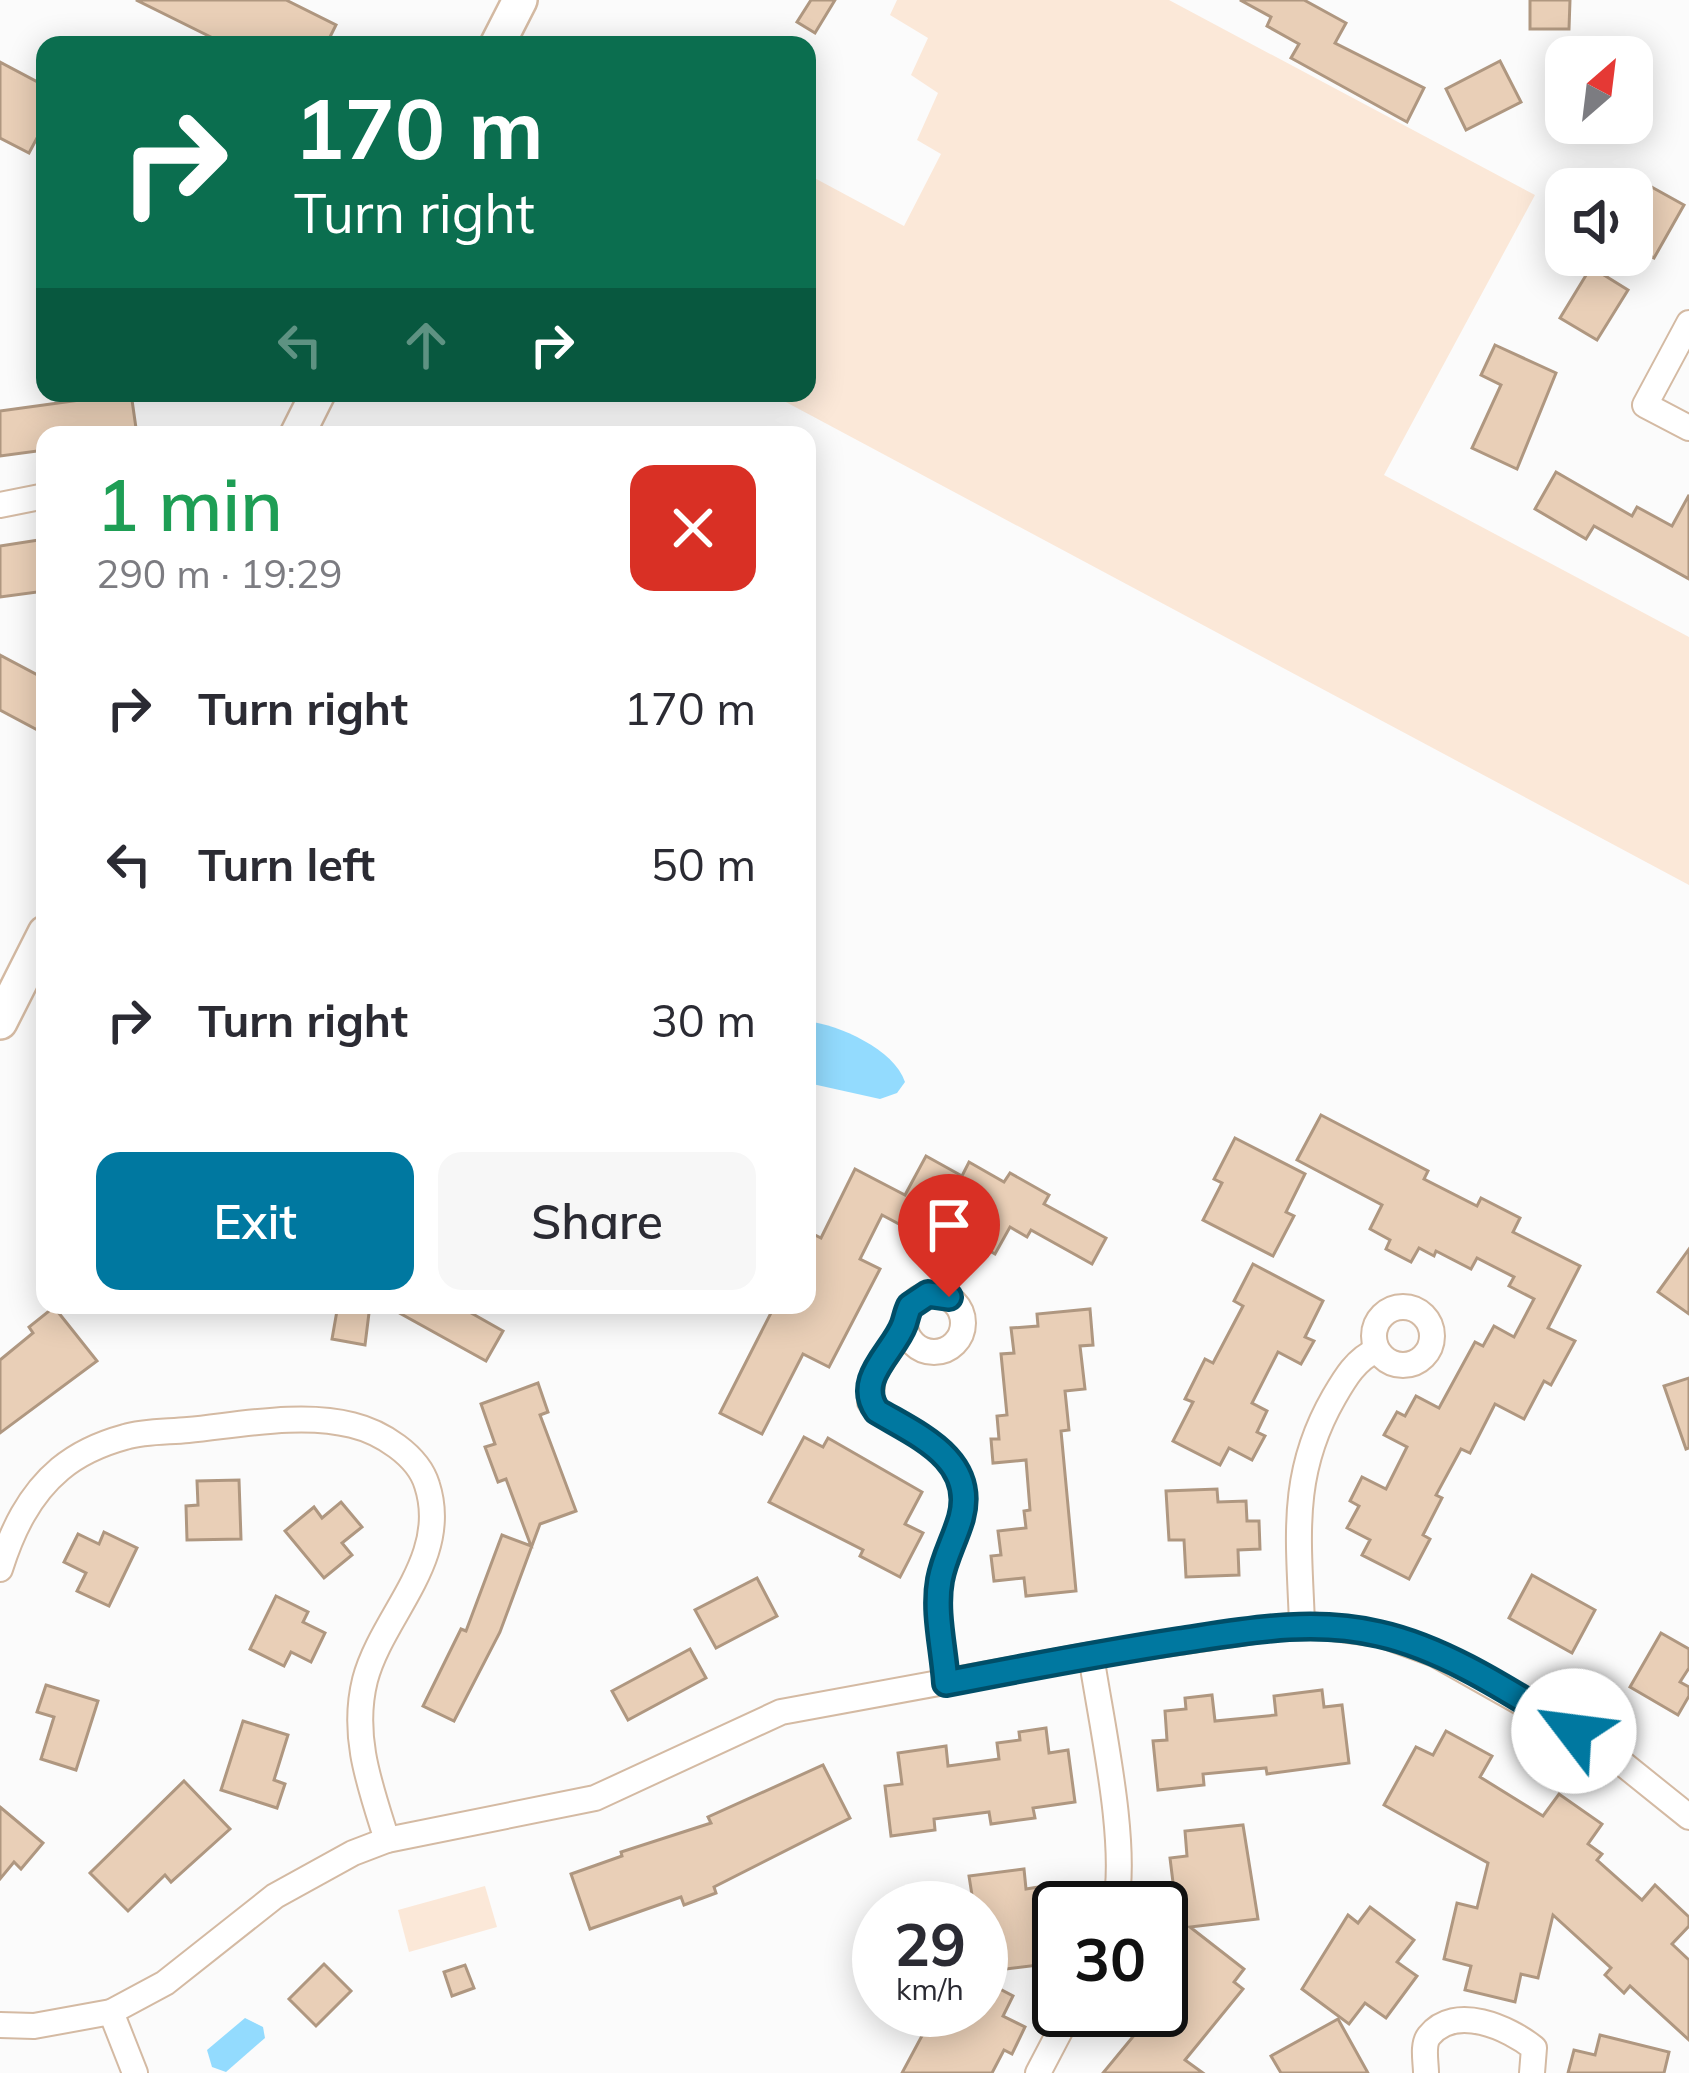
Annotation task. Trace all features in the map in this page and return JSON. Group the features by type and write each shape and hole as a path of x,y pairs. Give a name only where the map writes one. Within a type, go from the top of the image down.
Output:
{"street":[{"path":"502,36 520,0"},
{"path":"1689,323 1645,405 1689,428"},
{"path":"0,505 36,498"},
{"path":"0,1022 36,951"},
{"path":"904,1326 873,1376 870,1402 947,1456 962,1478 962,1516 939,1591 946,1683"},
{"path":"1301,1624 1301,1480 1322,1421 1347,1374 1365,1355 1377,1351"},
{"path":"0,1569 28,1502 44,1485 87,1452 129,1435 308,1421 349,1424 380,1435 407,1455 427,1482 431,1508 428,1545 412,1588 371,1659 360,1712 361,1757 387,1840"},
{"path":"0,2025 34,2026 111,2012 165,1983 275,1896 320,1868 387,1840 595,1798 781,1712 1091,1655 1301,1624 1380,1634 1435,1654 1607,1750 1686,1807"},
{"path":"1091,1655 1119,1881"},
{"path":"111,2012 135,2073"},
{"path":"1426,2073 1429,2036 1445,2024 1471,2020 1517,2034 1534,2048 1532,2073"},
{"path":"1038,2073 1057,2037"}],"shaded area":[{"path":"897,0 1169,0 1535,195 1384,475 1689,637 1689,885 786,402 816,402 816,179 904,226 941,154 917,140 938,93 911,75 928,38 890,15"},
{"path":"485,1886 497,1927 409,1952 398,1910"}],"water":[{"path":"816,1023 864,1041 890,1059 905,1082 897,1093 880,1099 816,1085"},
{"path":"245,2018 263,2027 265,2038 226,2072 212,2067 207,2050"}],"building":[{"path":"136,0 286,0 336,25 330,36 209,36"},
{"path":"811,0 835,0 815,33 797,22"},
{"path":"1240,0 1304,0 1346,23 1335,43 1424,88 1407,122 1291,58 1299,44 1267,26 1271,17"},
{"path":"1530,0 1570,0 1569,29 1530,29"},
{"path":"1500,61 1521,102 1466,130 1446,89"},
{"path":"0,62 36,81 36,140 29,153 0,138"},
{"path":"1653,188 1684,205 1653,257"},
{"path":"1586,276 1605,276 1628,290 1597,340 1560,318"},
{"path":"1495,345 1556,373 1517,469 1472,448 1501,385 1481,375"},
{"path":"66,402 132,402 136,426 36,426 36,451 0,456 0,411"},
{"path":"1556,472 1632,516 1637,507 1672,526 1689,495 1689,579 1594,526 1586,539 1535,509"},
{"path":"36,540 36,592 0,597 0,546"},
{"path":"0,655 36,674 36,729 0,710"},
{"path":"1321,1115 1428,1171 1424,1179 1477,1206 1481,1198 1520,1218 1513,1232 1580,1266 1548,1328 1575,1341 1551,1385 1544,1381 1524,1419 1495,1404 1470,1453 1461,1449 1436,1495 1442,1498 1423,1535 1430,1539 1409,1579 1362,1555 1370,1540 1347,1528 1359,1506 1350,1501 1362,1477 1386,1489 1407,1447 1384,1435 1397,1412 1405,1416 1416,1396 1439,1408 1475,1342 1483,1346 1494,1326 1514,1337 1534,1299 1509,1286 1514,1277 1477,1258 1471,1269 1436,1251 1434,1256 1419,1248 1411,1262 1386,1249 1390,1240 1370,1229 1382,1205 1297,1160"},
{"path":"1235,1138 1305,1174 1286,1212 1294,1216 1273,1256 1203,1220 1222,1183 1214,1179"},
{"path":"926,1156 962,1176 969,1162 1004,1182 1010,1173 1049,1195 1044,1204 1106,1238 1092,1264 1031,1230 1027,1237 1010,1227 995,1254 976,1243 971,1252 934,1232 929,1240 882,1215 860,1259 880,1269 829,1367 803,1354 762,1434 720,1413 770,1314 816,1314 816,1236 821,1238 855,1169 905,1195"},
{"path":"1689,1249 1689,1314 1658,1292"},
{"path":"1253,1264 1323,1301 1305,1337 1314,1341 1301,1364 1278,1352 1252,1403 1267,1411 1257,1432 1265,1436 1252,1460 1229,1448 1220,1465 1173,1441 1193,1402 1185,1399 1205,1359 1213,1363 1243,1306 1234,1301"},
{"path":"1090,1309 1093,1345 1080,1346 1085,1389 1065,1391 1069,1430 1061,1431 1076,1591 1026,1596 1024,1578 994,1581 991,1556 1001,1555 998,1531 1026,1528 1024,1511 1030,1510 1026,1460 993,1463 991,1439 999,1439 997,1416 1007,1415 1001,1354 1014,1353 1011,1328 1038,1326 1037,1314"},
{"path":"45,1314 60,1314 97,1361 0,1433 0,1360 33,1333 29,1327"},
{"path":"336,1314 369,1314 365,1345 332,1339"},
{"path":"401,1314 473,1314 503,1331 486,1361"},
{"path":"1689,1378 1689,1448 1686,1449 1664,1386"},
{"path":"538,1383 548,1412 540,1415 576,1511 540,1524 500,1632 454,1721 423,1706 461,1629 466,1631 502,1535 531,1546 506,1479 498,1482 485,1447 495,1444 481,1404"},
{"path":"804,1437 823,1447 828,1438 922,1492 905,1524 923,1533 900,1577 860,1556 863,1550 769,1502"},
{"path":"239,1480 241,1539 187,1540 186,1506 198,1505 197,1481"},
{"path":"1217,1489 1218,1502 1246,1501 1247,1521 1259,1521 1260,1549 1238,1550 1239,1575 1186,1577 1184,1540 1169,1540 1166,1491"},
{"path":"341,1502 362,1527 342,1543 352,1555 324,1578 285,1531 314,1507 322,1518"},
{"path":"104,1532 137,1548 109,1606 77,1591 86,1573 64,1562 78,1534 99,1544"},
{"path":"1532,1575 1595,1610 1572,1653 1509,1618"},
{"path":"757,1578 777,1616 716,1648 695,1610"},
{"path":"276,1596 308,1612 303,1622 325,1633 311,1662 291,1652 284,1666 250,1649"},
{"path":"1661,1633 1689,1649 1689,1668 1680,1682 1689,1687 1689,1696 1678,1715 1630,1687"},
{"path":"690,1649 706,1678 628,1720 612,1691"},
{"path":"46,1685 98,1701 76,1770 41,1759 54,1717 37,1712"},
{"path":"1322,1690 1324,1707 1342,1705 1349,1763 1267,1774 1266,1768 1203,1774 1204,1785 1158,1790 1153,1741 1167,1740 1165,1711 1186,1709 1185,1698 1212,1695 1215,1721 1276,1715 1274,1696"},
{"path":"243,1721 288,1735 274,1780 285,1784 277,1808 221,1790"},
{"path":"1046,1728 1049,1753 1068,1750 1075,1802 1033,1808 1035,1818 991,1824 989,1812 934,1819 935,1830 891,1836 885,1786 902,1784 898,1753 946,1746 948,1766 999,1759 997,1743 1020,1740 1019,1732"},
{"path":"1446,1731 1492,1756 1480,1777 1543,1816 1559,1794 1602,1824 1588,1844 1602,1854 1597,1860 1642,1900 1655,1885 1689,1917 1689,1926 1672,1944 1689,1960 1689,2040 1630,1986 1624,1993 1605,1975 1611,1968 1553,1915 1538,1978 1521,1974 1515,2002 1465,1990 1471,1966 1444,1959 1457,1903 1477,1908 1488,1863 1384,1805 1416,1747 1433,1755"},
{"path":"823,1765 850,1818 714,1887 716,1893 684,1905 681,1897 590,1929 571,1874 711,1823 708,1817"},
{"path":"184,1781 230,1829 171,1882 165,1875 128,1911 90,1873"},
{"path":"0,1807 43,1843 21,1869 14,1862 0,1879"},
{"path":"1243,1825 1258,1919 1190,1927 1244,1969 1234,1982 1243,1989 1185,2060 1203,2073 1103,2073 1133,2037 1188,2037 1188,1881 1173,1881 1170,1858 1187,1856 1185,1831"},
{"path":"1024,1869 1026,1889 1032,1888 1032,1966 1008,1969 1008,1881 970,1881 969,1876"},
{"path":"1370,1907 1414,1940 1397,1962 1417,1976 1386,2018 1365,2003 1349,2024 1302,1989 1348,1915 1358,1923"},
{"path":"324,1964 351,1991 316,2026 289,1999"},
{"path":"465,1965 474,1988 452,1996 444,1972"},
{"path":"1008,2018 1025,2027 1012,2054 1004,2050 992,2073 902,2073 921,2037 1008,2037"},
{"path":"1338,2019 1368,2073 1281,2073 1271,2056"},
{"path":"1600,2035 1669,2052 1664,2073 1568,2073 1574,2050 1595,2055"}],"route":[{"path":"949,1297 928,1294 917,1298 869,1387 870,1402 877,1411 932,1444 962,1478 962,1516 939,1591 946,1683 1091,1655 1301,1624 1380,1634 1408,1643 1574,1731"}]}
